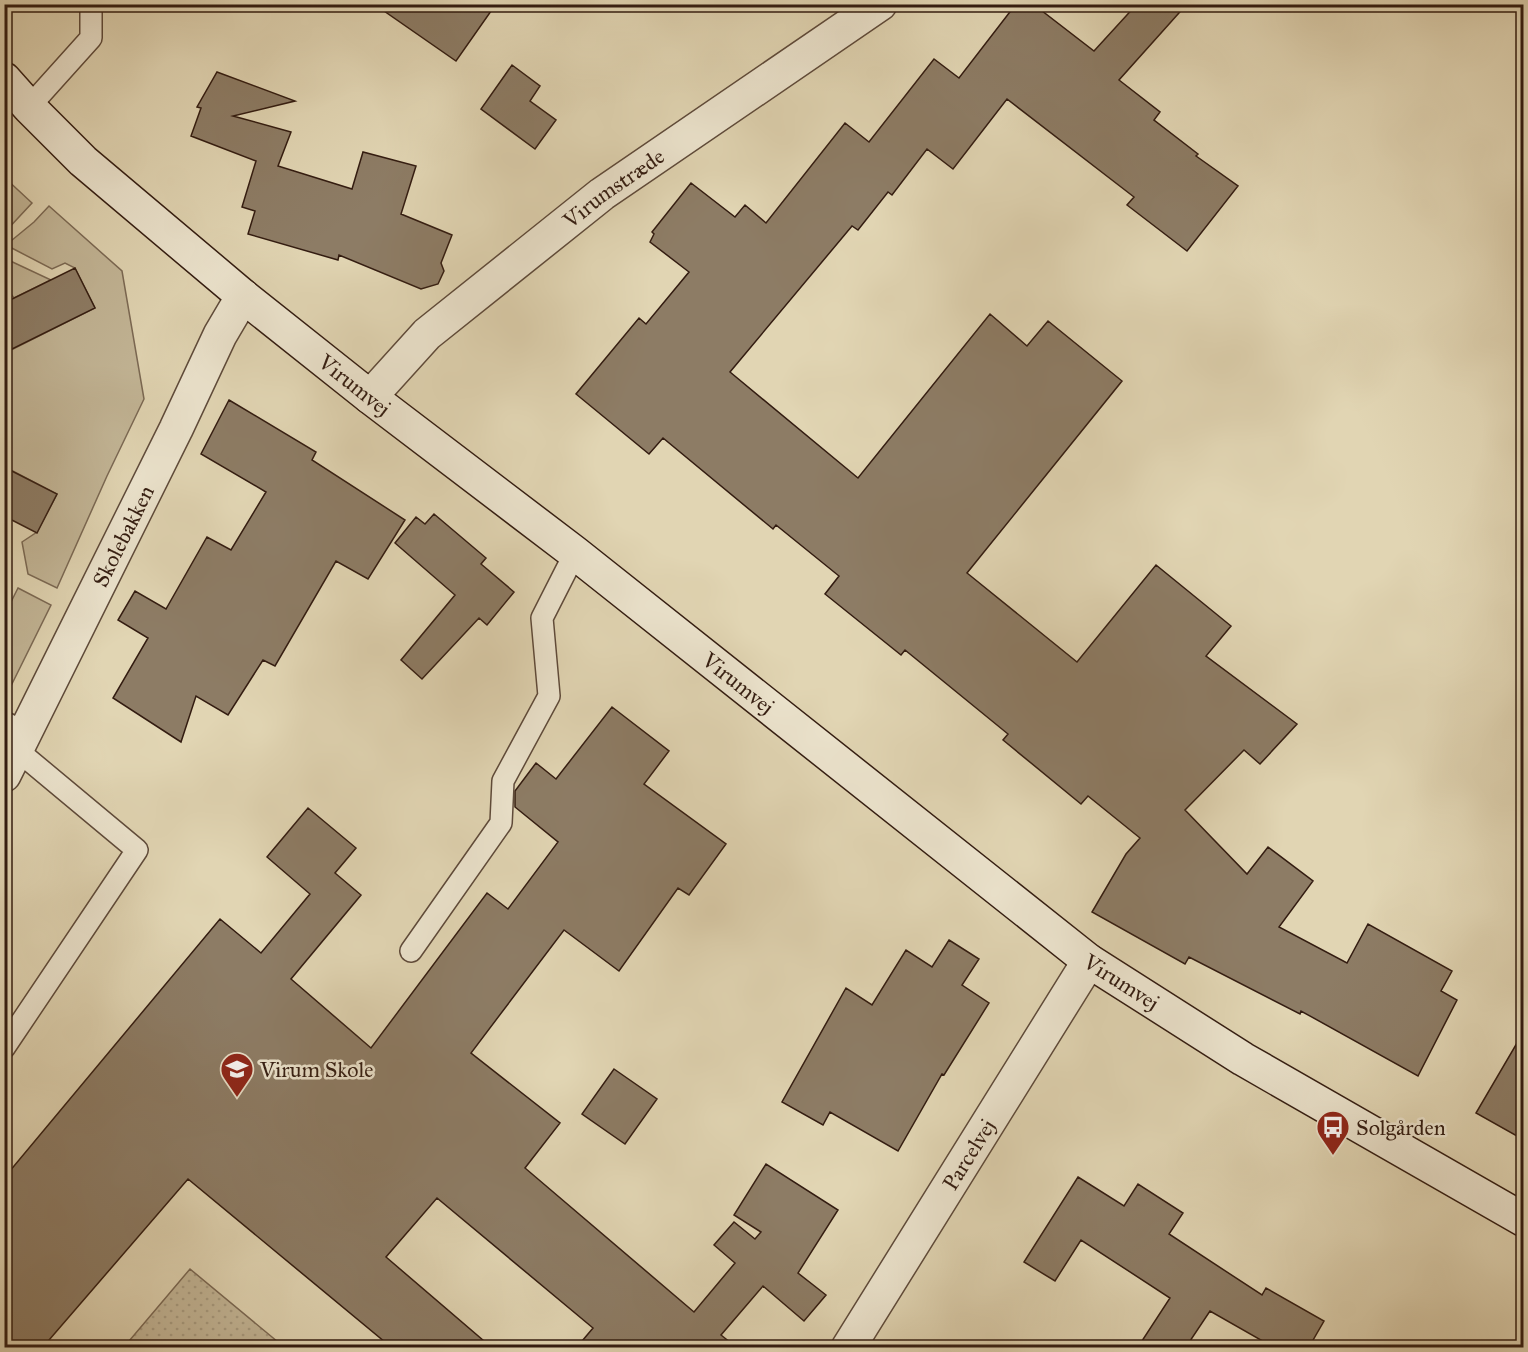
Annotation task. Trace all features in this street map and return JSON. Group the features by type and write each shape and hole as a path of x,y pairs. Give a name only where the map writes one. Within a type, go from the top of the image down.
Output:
{"street":[{"name":"Virumstræde","path":"370,397 427,334 602,194 880,4"},
{"name":"Virumvej","path":"4,79 83,161 243,296 370,397 575,553 1089,961 1243,1059 1524,1220"},
{"name":"Skolebakken","path":"13,745 176,429 220,335 243,296"},
{"name":"Parcelvej","path":"848,1347 1089,961"}],"lane":[{"path":"29,107 91,38 91,4"},
{"path":"411,951 501,824 503,781 549,696 542,618 575,553"},
{"path":"4,1048 136,850 13,745"}],"shaded area":[{"path":"4,177 32,203 5,232 4,232"},
{"path":"49,206 122,271 144,399 57,588 28,574 22,542 37,532 57,494 5,467 5,353 95,308 75,268 65,263 52,269 6,245"},
{"path":"4,258 51,280 14,298 5,286"},
{"path":"18,588 51,605 5,698 5,614"},
{"path":"190,1269 284,1347 124,1347"}],"building":[{"path":"374,4 496,4 456,61"},
{"path":"1016,4 1033,4 1094,51 1137,4 1187,4 1119,80 1160,112 1154,120 1198,154 1196,156 1238,186 1187,251 1127,205 1134,197 1007,99 953,169 927,149 892,195 888,192 858,230 852,226 730,372 858,478 990,314 1027,346 1048,321 1122,381 967,573 1077,662 1156,565 1231,626 1206,656 1297,724 1260,764 1244,750 1185,810 1247,874 1268,847 1313,881 1279,927 1347,963 1368,924 1452,971 1441,991 1457,1000 1418,1076 1301,1011 1300,1014 1189,957 1185,964 1092,912 1126,854 1140,838 1088,796 1081,804 1003,740 1008,734 905,650 901,655 825,594 839,576 776,525 773,529 663,438 649,454 576,394 639,318 646,324 689,272 650,242 654,234 652,232 691,183 735,217 745,205 766,223 845,123 869,142 934,59 959,78"},
{"path":"512,65 540,86 530,101 556,120 535,149 481,109"},
{"path":"217,72 295,101 233,116 291,132 278,166 352,189 363,152 416,166 401,214 452,235 441,263 444,271 438,284 421,289 339,255 338,260 248,234 255,211 242,207 256,161 191,136 201,108 197,107"},
{"path":"75,268 95,308 4,353 4,303"},
{"path":"229,400 316,452 312,460 405,520 368,579 336,561 275,666 263,660 228,715 196,696 181,742 113,698 148,638 118,620 135,591 166,609 207,537 231,550 266,492 201,454"},
{"path":"4,467 57,494 37,533 4,516"},
{"path":"434,514 486,558 481,564 514,592 487,625 479,618 422,679 401,660 455,595 395,543 416,517 425,524"},
{"path":"612,707 669,751 644,784 726,844 689,895 678,888 619,971 564,930 471,1053 560,1123 525,1168 694,1312 735,1263 714,1245 734,1222 755,1239 761,1232 734,1215 766,1164 838,1210 798,1273 826,1295 804,1321 763,1286 721,1335 736,1347 577,1347 593,1328 437,1198 386,1257 491,1347 391,1347 188,1179 43,1347 4,1347 4,1178 220,919 261,953 310,894 267,857 308,808 356,848 335,873 361,895 291,979 371,1048 487,893 508,909 558,842 515,807 515,791 536,763 556,779"},
{"path":"949,940 979,959 962,985 989,1003 944,1075 942,1074 898,1151 830,1112 823,1125 782,1102 846,988 872,1005 906,950 932,967"},
{"path":"1524,1031 1524,1140 1476,1113"},
{"path":"614,1069 657,1099 625,1144 582,1114"},
{"path":"1078,1177 1124,1206 1138,1184 1183,1213 1169,1234 1262,1295 1266,1288 1324,1321 1309,1347 1273,1347 1210,1311 1186,1347 1138,1347 1170,1298 1081,1240 1055,1281 1024,1262"}],"place":[{"name":"Virum Skole","path":"237,1098"},
{"name":"Solgården","path":"1333,1156"}]}
